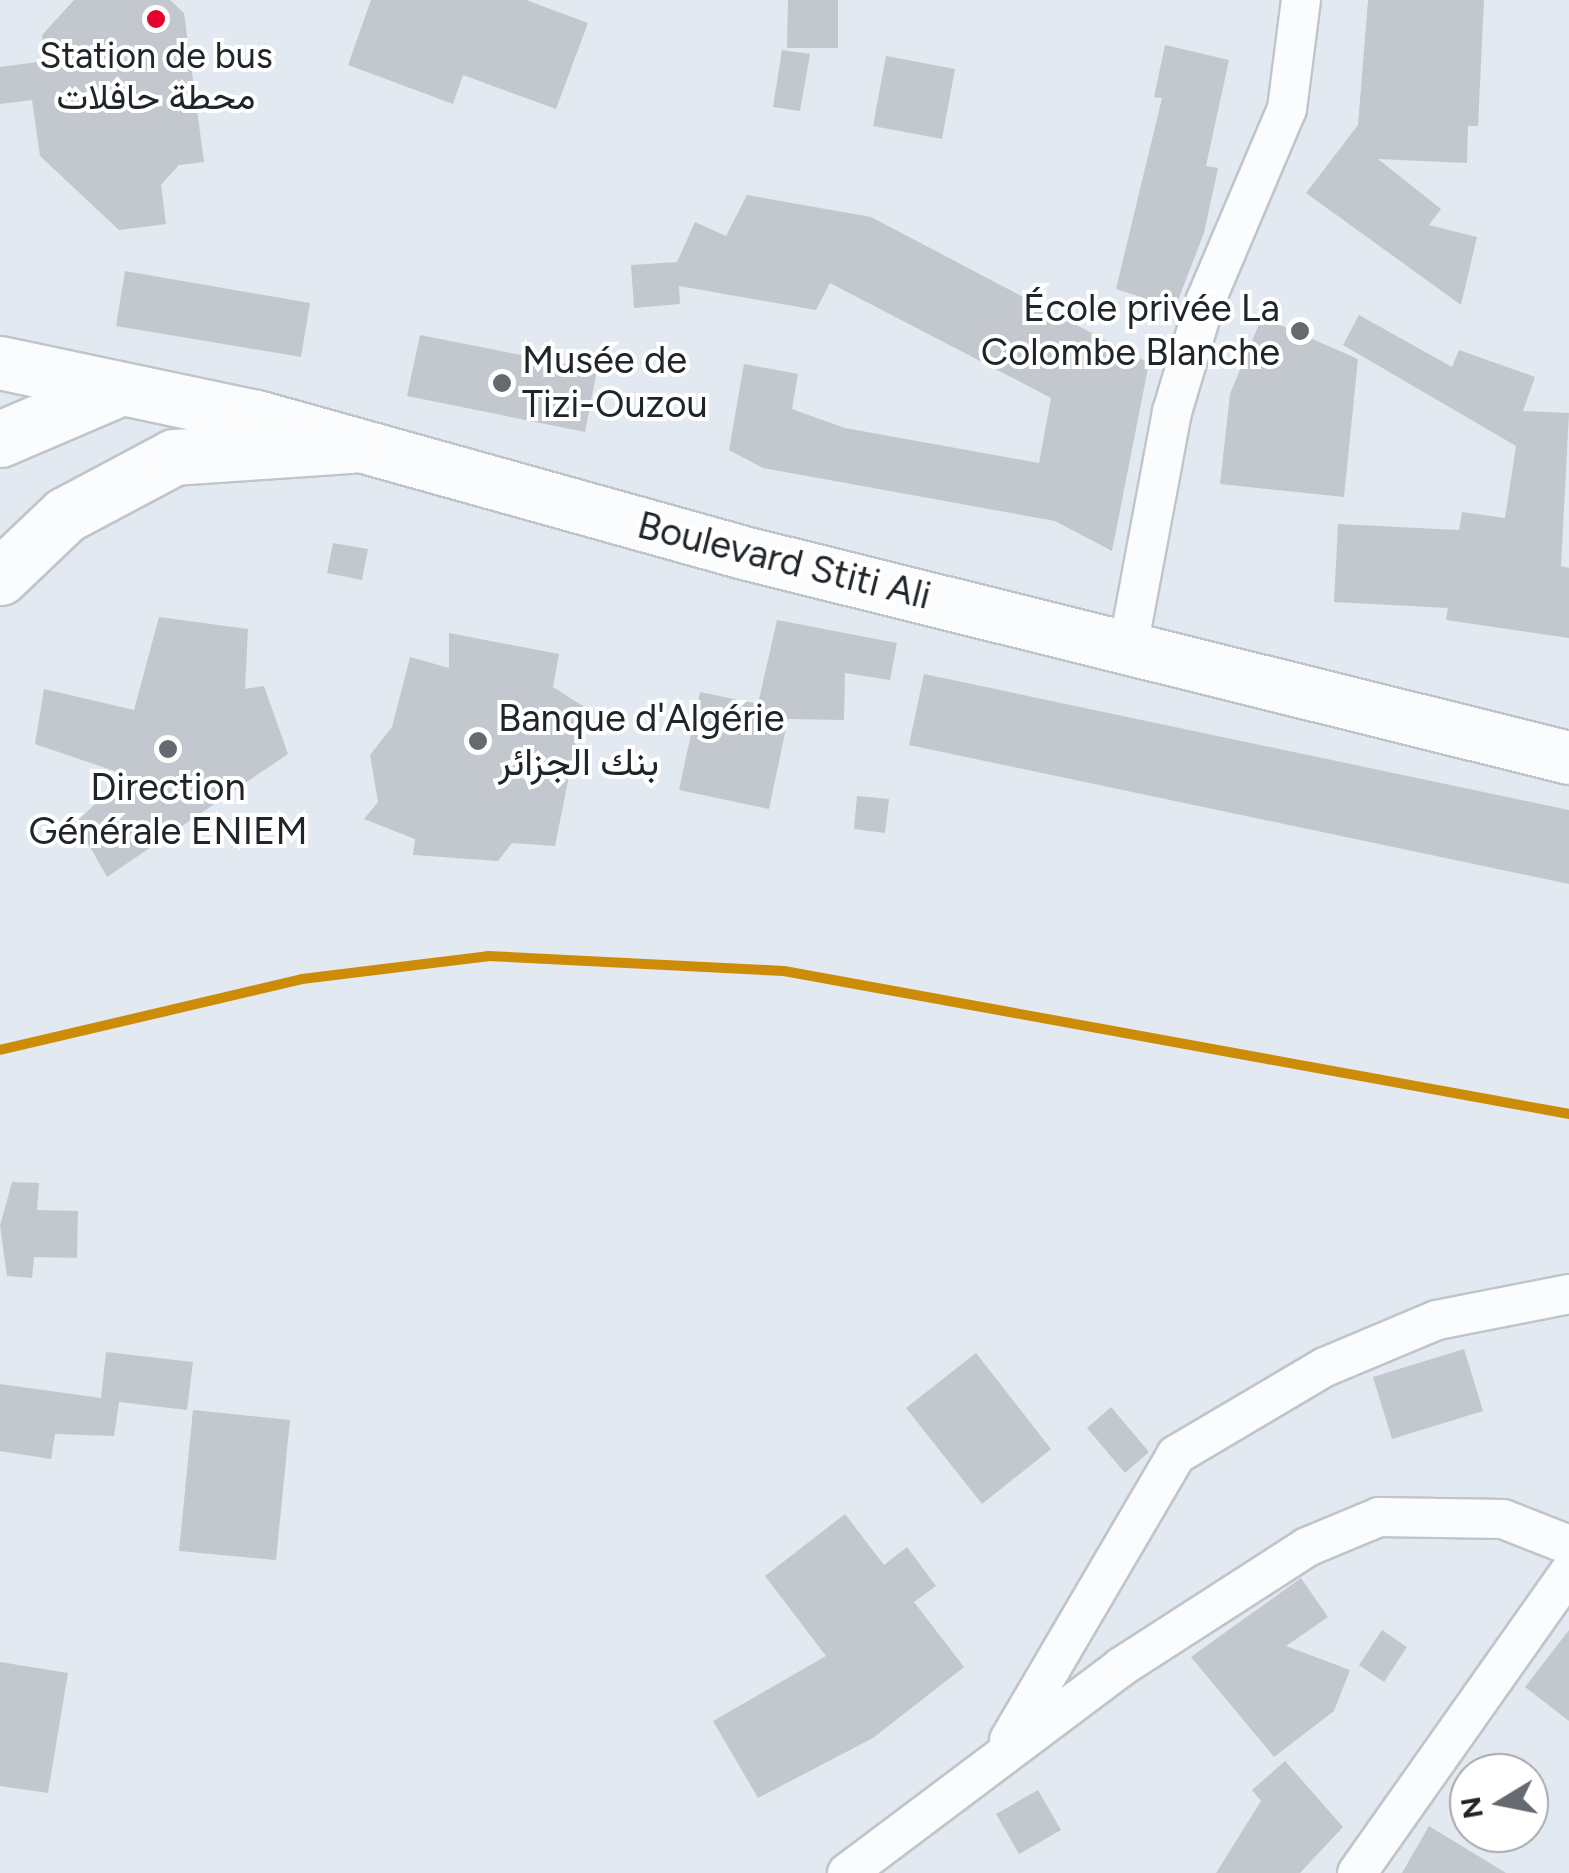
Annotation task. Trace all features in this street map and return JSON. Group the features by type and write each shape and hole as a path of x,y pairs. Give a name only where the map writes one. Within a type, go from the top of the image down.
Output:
{"main road":[{"name":"Boulevard Stiti Ali","path":"0,364 350,445 1128,648 1569,758"},
{"path":"0,439 112,391"},
{"path":"0,576 65,515 174,458 350,445"}],"street":[{"path":"1128,648 1172,412 1205,302 1287,109 1301,0"},
{"path":"1000,1756 1176,1454 1326,1367 1437,1320 1569,1294"},
{"path":"848,1873 1000,1756 1307,1547 1379,1517 1503,1519 1569,1545"},
{"path":"1356,1873 1569,1573"}],"building":[{"path":"74,0 170,0 184,13 204,162 179,165 161,185 166,224 119,230 40,156 32,100 0,104 0,67 45,61 42,35"},
{"path":"371,0 526,0 588,23 556,109 463,75 453,104 348,65"},
{"path":"788,0 838,0 838,48 787,48"},
{"path":"1368,0 1484,0 1478,126 1468,126 1467,163 1378,159 1441,209 1429,225 1477,237 1461,305 1306,193 1358,125"},
{"path":"1165,45 1229,60 1206,166 1218,168 1204,233 1175,308 1116,289 1162,98 1154,97"},
{"path":"782,50 810,54 800,111 773,107"},
{"path":"886,56 955,69 942,139 873,126"},
{"path":"747,195 871,217 1149,363 1112,551 1055,521 763,468 729,450 744,364 798,374 792,409 845,428 1039,463 1051,398 830,283 816,310 679,286 680,304 634,308 631,265 677,262 695,222 726,236"},
{"path":"125,271 310,303 301,357 116,326"},
{"path":"1359,315 1452,367 1459,350 1535,377 1523,411 1569,413 1561,566 1569,568 1569,638 1446,620 1448,608 1334,602 1338,524 1459,530 1462,512 1505,518 1516,446 1343,345"},
{"path":"1262,317 1358,359 1344,497 1220,484 1230,394"},
{"name":"Musée de Tizi-Ouzou","path":"420,335 597,370 585,432 407,396"},
{"path":"333,543 368,549 362,580 327,573"},
{"name":"Direction Générale ENIEM","path":"159,617 248,629 245,689 264,686 288,754 107,877 76,822 126,775 35,744 44,689 134,710"},
{"path":"777,620 897,643 890,680 845,673 844,720 788,719 769,809 679,790 700,692 758,704"},
{"name":"Banque d'Algérie بنك الجزائر","path":"449,633 559,654 553,687 583,706 555,846 512,843 498,861 413,855 415,839 364,819 378,802 370,755 392,727 410,657 449,668"},
{"path":"924,674 1569,810 1569,884 909,745"},
{"path":"857,796 889,799 885,833 854,829"},
{"path":"12,1182 39,1183 37,1210 78,1211 77,1258 34,1257 32,1278 7,1276 0,1226"},
{"path":"1464,1349 1483,1411 1392,1439 1373,1377"},
{"path":"106,1352 193,1362 187,1410 119,1402 114,1436 55,1434 51,1459 0,1451 0,1384 101,1398"},
{"path":"976,1353 1051,1449 982,1504 906,1408"},
{"path":"1111,1407 1149,1452 1125,1473 1087,1428"},
{"path":"193,1410 290,1420 276,1560 179,1551"},
{"path":"845,1514 884,1565 907,1547 936,1586 914,1602 964,1667 873,1738 758,1798 713,1721 826,1656 765,1576"},
{"path":"1301,1578 1328,1617 1286,1646 1350,1670 1334,1711 1274,1757 1191,1657"},
{"path":"1382,1630 1407,1647 1384,1682 1359,1665"},
{"path":"1569,1630 1569,1721 1525,1687"},
{"path":"0,1662 68,1673 48,1793 0,1786"},
{"path":"1285,1761 1343,1827 1300,1873 1216,1873 1261,1801 1252,1790"},
{"path":"1038,1790 1061,1830 1019,1854 996,1814"},
{"path":"1429,1826 1449,1838 1449,1853 1473,1853 1506,1873 1402,1873"}],"transit line":[{"path":"0,1050 302,979 488,956 784,971 1569,1114"}],"place":[{"name":"Station de bus محطة حافلات","path":"156,19"},
{"name":"École privée La Colombe Blanche","path":"1300,331"},
{"name":"Musée de Tizi-Ouzou","path":"502,383"},
{"name":"Banque d'Algérie بنك الجزائر","path":"478,741"},
{"name":"Direction Générale ENIEM","path":"168,749"}]}
